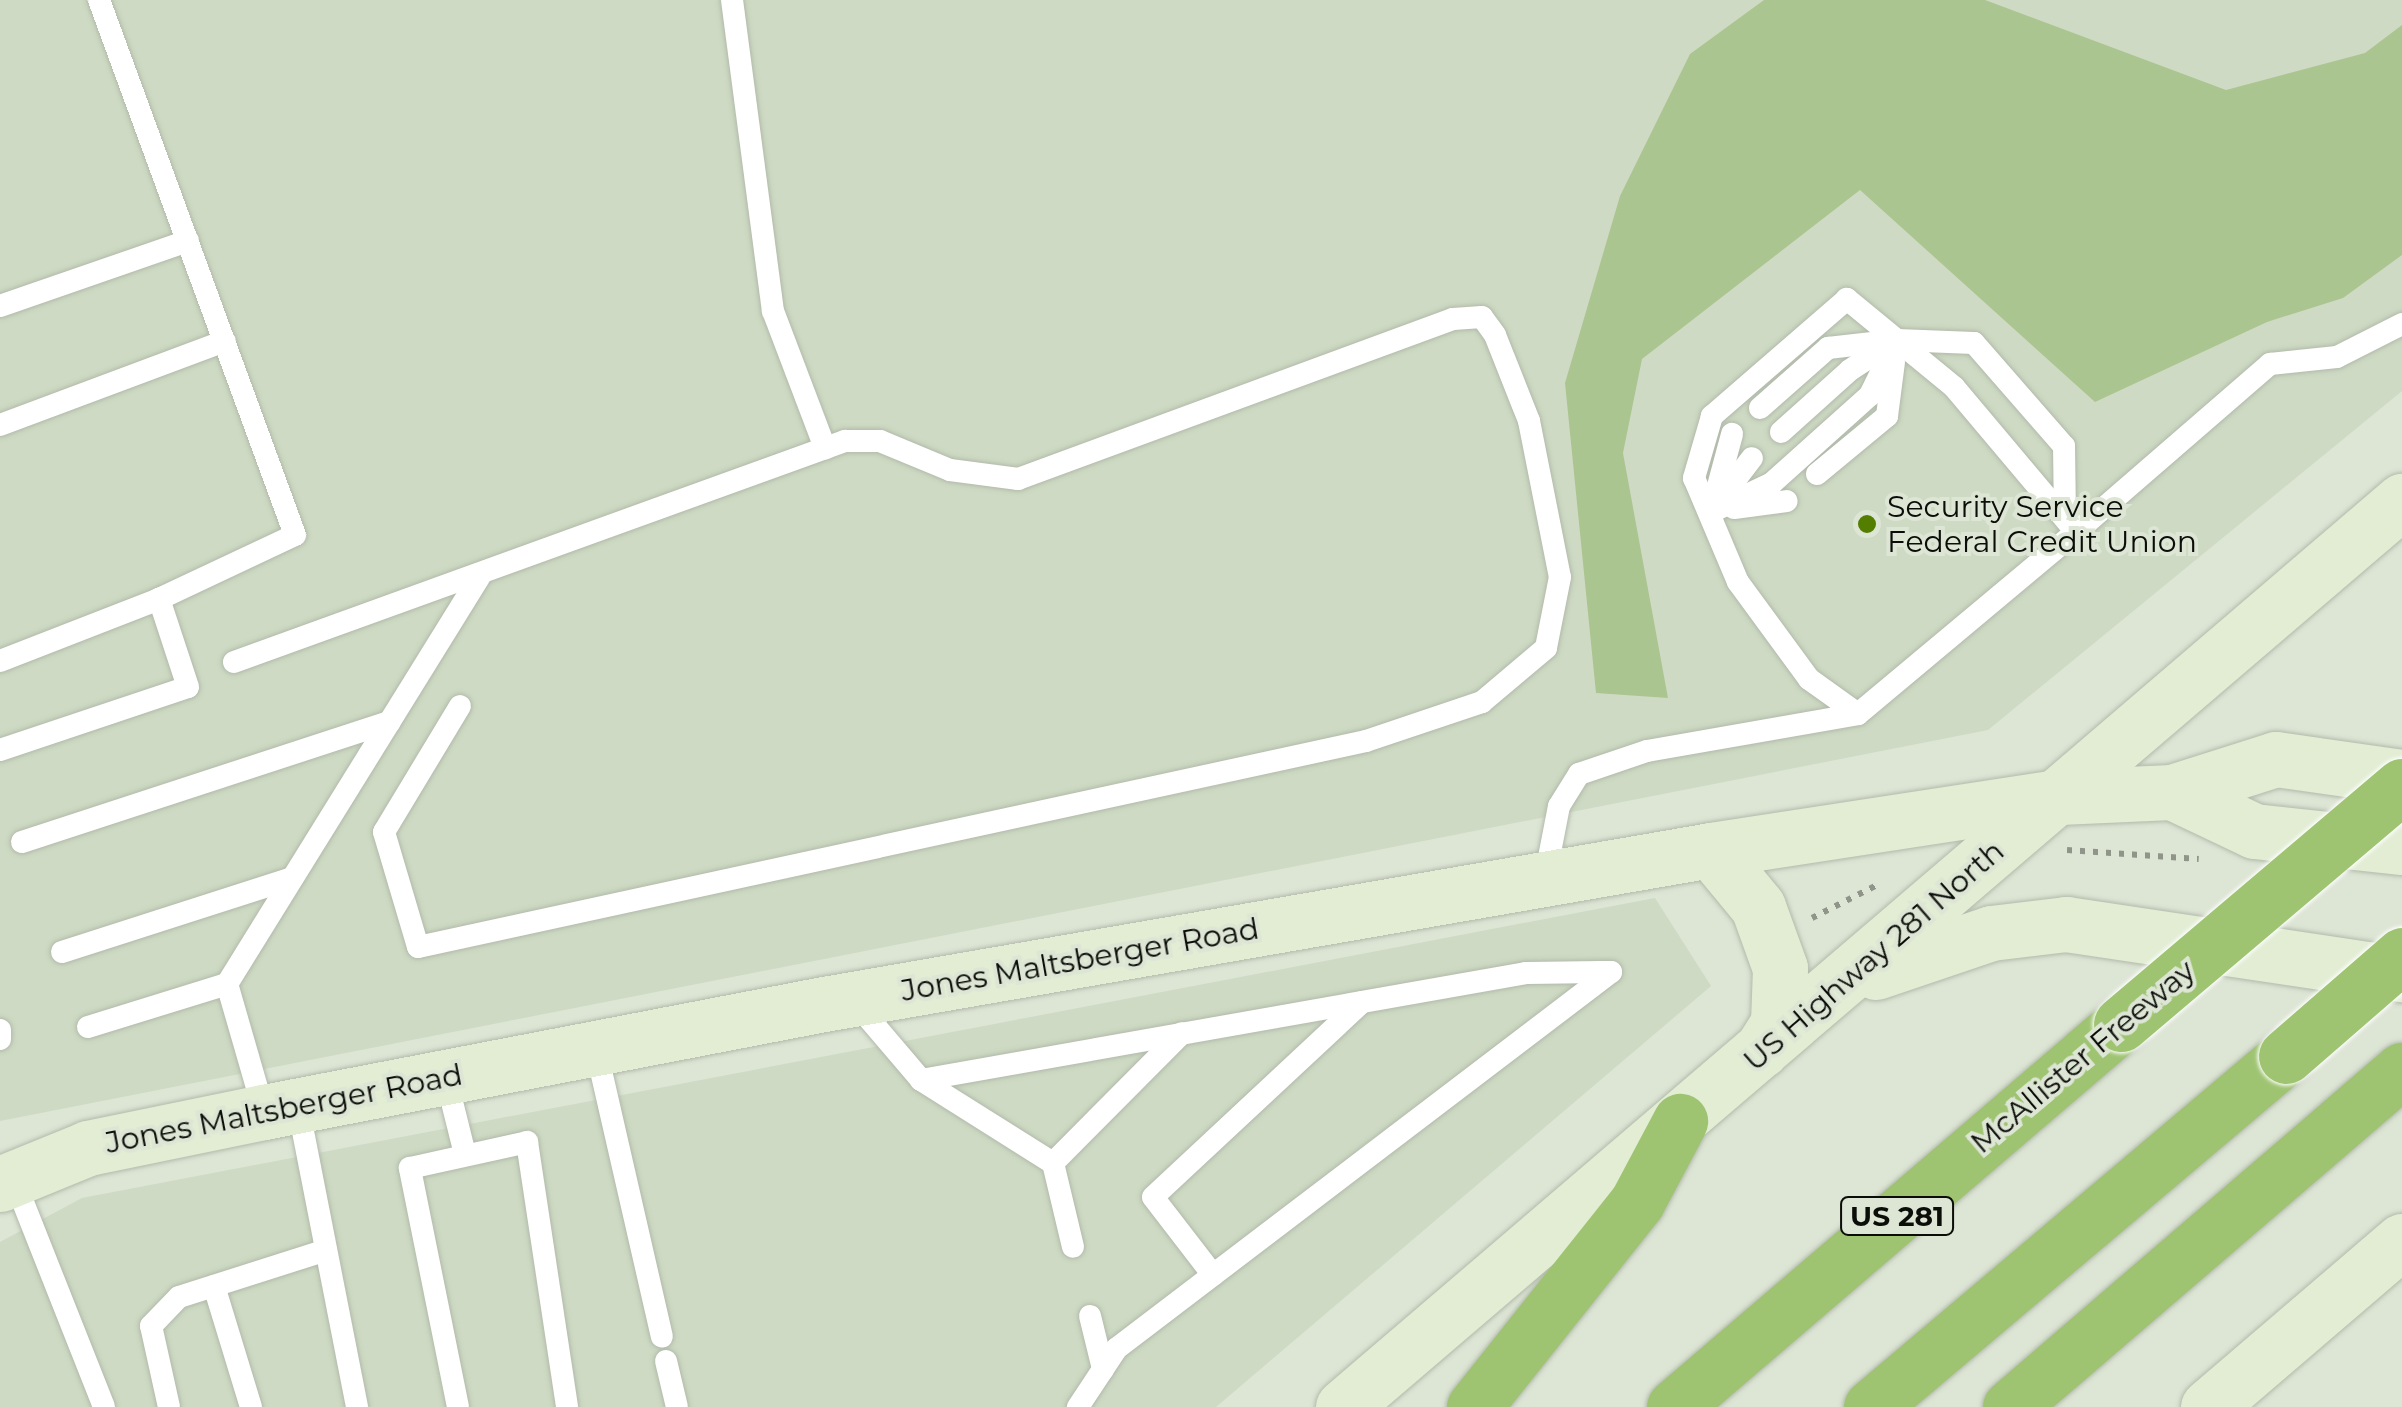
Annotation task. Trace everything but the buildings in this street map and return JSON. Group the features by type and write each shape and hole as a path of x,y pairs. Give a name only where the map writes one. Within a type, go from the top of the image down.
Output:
{"highway":[{"name":"McAllister Freeway","path":"1674,1407 2402,786"},
{"path":"1870,1407 2402,955"},
{"path":"2010,1407 2402,1070"},
{"path":"1474,1407 1637,1202 1680,1121"}],"street":[{"name":"US Highway 281 North","path":"1343,1407 1838,988 2402,501"},
{"name":"Jones Maltsberger Road","path":"6,1180 88,1148 596,1048 852,999 1712,850 2059,797 2172,792 2276,759 2402,777"},
{"name":"Jones Maltsberger Road","path":"2172,792 2254,830 2402,847"},
{"path":"1712,850 1758,907 1784,986 1778,1023 1758,1055"},
{"path":"1838,988 1991,933 2066,924 2402,974"},
{"path":"2208,1407 2402,1241"}],"lane":[{"path":"0,660 159,599 294,536 100,0"},
{"path":"732,0 773,311 824,448"},
{"path":"0,306 188,241"},
{"path":"1858,714 1809,679 1738,582 1694,478 1712,416 1847,299 1954,386 2071,525"},
{"path":"234,662 479,578 824,448 880,441 950,470 1018,479 1452,318 1482,317 1529,421 1560,576 1546,648 1482,702 1366,741 418,948 384,832 460,706"},
{"path":"1544,879 1558,806 1579,774 1647,751 1858,714 2071,525 2270,364 2337,357 2402,324"},
{"path":"1760,408 1828,348 1897,340 1966,340 1987,358 2064,446 2071,525"},
{"path":"1781,432 1850,370 1897,340"},
{"path":"1816,474 1888,416 1897,340"},
{"path":"1711,512 1772,483 1870,395 1897,340"},
{"path":"0,425 225,341"},
{"path":"1711,512 1732,434"},
{"path":"1711,512 1752,458"},
{"path":"1711,512 1787,501"},
{"path":"88,1026 226,984 479,578"},
{"path":"0,750 188,687 159,599"},
{"path":"22,842 390,722"},
{"path":"62,952 292,878"},
{"path":"921,1080 1526,973 1612,972 1117,1348 1078,1407"},
{"path":"226,984 281,1109 326,1250 357,1407"},
{"path":"852,999 921,1080 1052,1163 1074,1247"},
{"path":"1212,1275 1152,1197 1362,1002"},
{"path":"0,1030 0,1039"},
{"path":"1052,1163 1182,1033"},
{"path":"596,1048 662,1337"},
{"path":"446,1078 465,1154"},
{"path":"458,1407 410,1168 527,1142 567,1407"},
{"path":"6,1180 104,1407"},
{"path":"169,1407 151,1326 179,1297 326,1250"},
{"path":"214,1286 251,1407"},
{"path":"1090,1316 1103,1369"},
{"path":"666,1361 677,1407"}],"path":[{"path":"2052,850 2206,860"},
{"path":"1793,927 1888,879"}],"shaded area":[{"path":"0,0 2402,0 2402,391 1988,730 0,1121"},
{"path":"1655,898 1711,986 1216,1407 0,1407 0,1242 82,1198"}],"green space":[{"path":"1764,0 1985,0 2226,90 2365,53 2402,25 2402,255 2343,298 2267,322 2095,402 1860,190 1642,359 1623,453 1668,698 1596,693 1565,383 1620,196 1690,54"}],"place":[{"name":"Security Service Federal Credit Union","path":"1867,524"}]}
